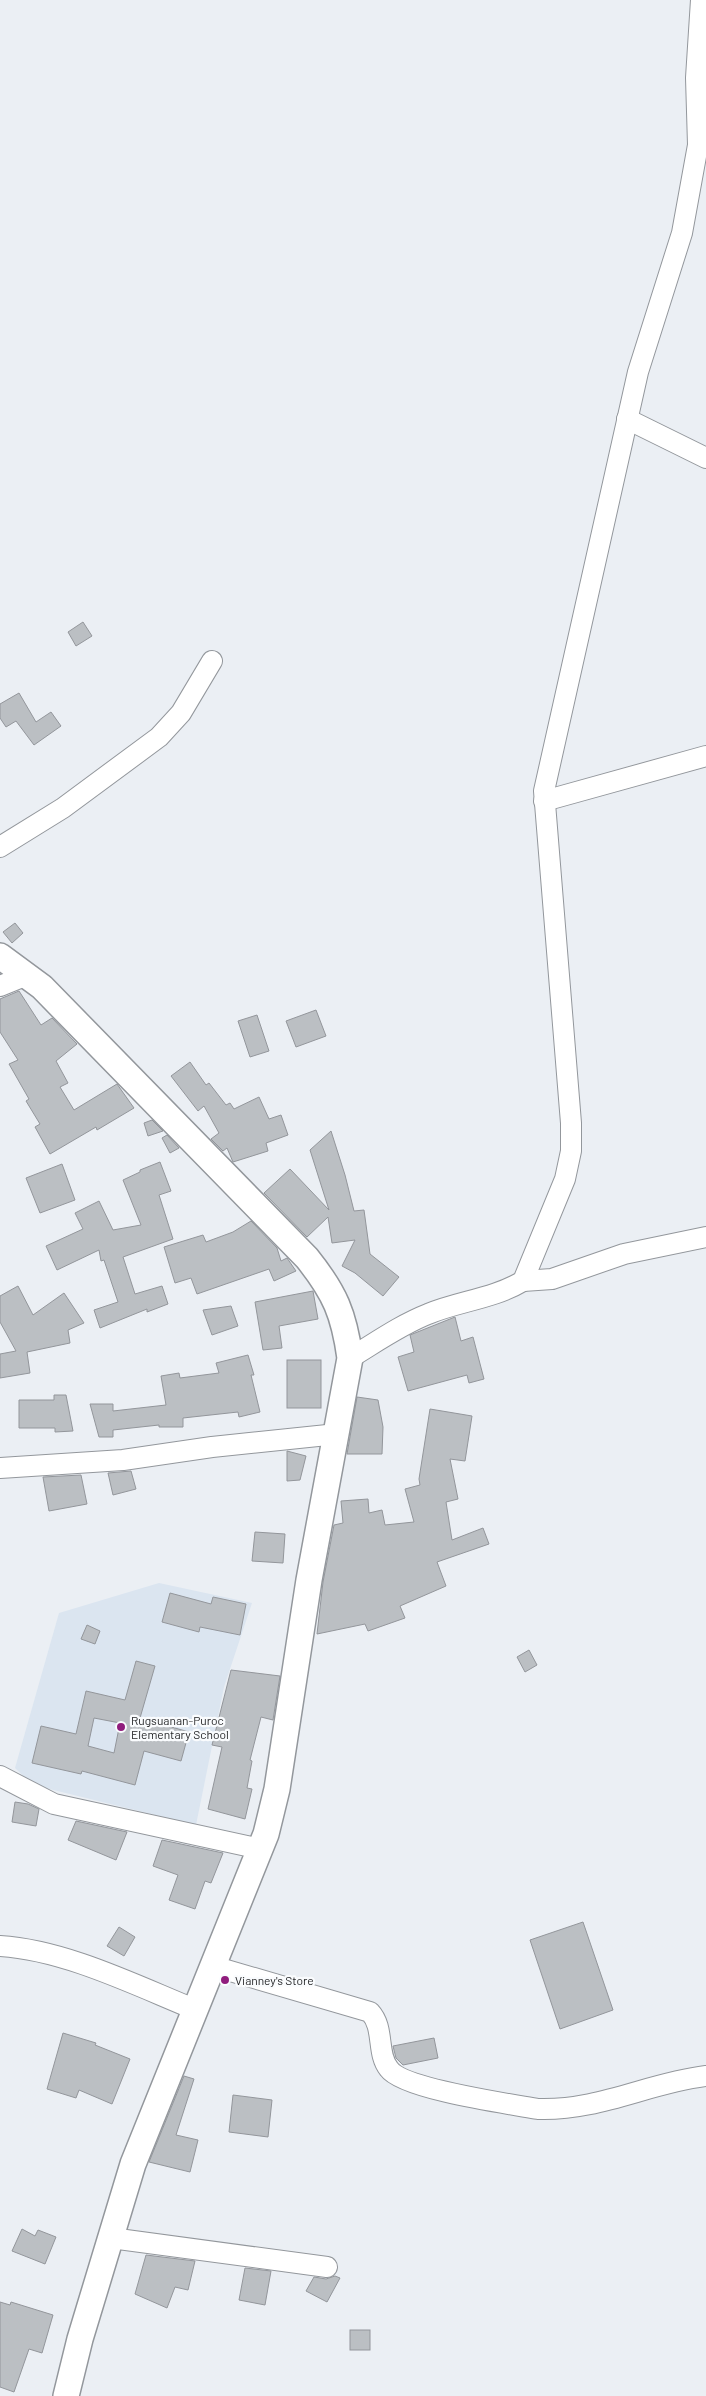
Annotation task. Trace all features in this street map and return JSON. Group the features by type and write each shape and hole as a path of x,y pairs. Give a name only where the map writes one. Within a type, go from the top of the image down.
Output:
{"street":[{"path":"522,1281 565,1179 571,1150 544,801 547,774 638,372 682,233 691,190 698,145 696,78 701,0"},
{"path":"627,419 706,458"},
{"path":"0,847 63,808 159,737 181,712 212,661"},
{"path":"544,801 706,756"},
{"path":"0,956 27,975 49,994 307,1258 327,1283 340,1310 350,1358 309,1580 277,1789 261,1849 133,2164 80,2339 66,2396"},
{"path":"0,986 27,975"},
{"path":"350,1358 423,1316 490,1297 508,1290 522,1281 552,1279 624,1254 706,1237"},
{"path":"0,1468 123,1460 212,1447 337,1434"},
{"path":"0,1776 54,1804 261,1849"},
{"path":"0,1946 57,1957 127,1981 194,2010"},
{"path":"213,1966 370,2012 377,2022 384,2061 389,2069 395,2076 418,2085 538,2109 558,2109 595,2104 706,2076"},
{"path":"111,2238 327,2267"}],"shaded area":[{"name":"Rugsuanan-Puroc Elementary School","path":"159,1583 252,1603 224,1687 196,1825 33,1785 15,1768 59,1613"}],"building":[{"path":"83,622 92,636 76,646 68,632"},
{"path":"19,693 36,722 51,712 61,726 34,745 16,721 6,727 0,718 0,704"},
{"path":"15,923 23,933 12,943 3,932"},
{"path":"19,991 41,1025 52,1018 77,1044 56,1061 68,1083 60,1087 74,1110 117,1084 134,1108 97,1130 96,1127 50,1154 35,1127 40,1124 26,1101 29,1099 9,1064 18,1060 0,1032 0,999"},
{"path":"316,1010 326,1036 296,1047 286,1021"},
{"path":"257,1015 269,1051 250,1057 238,1021"},
{"path":"190,1062 206,1085 209,1083 226,1105 230,1103 234,1109 259,1097 269,1119 281,1115 288,1135 266,1143 268,1151 233,1162 227,1148 223,1151 211,1139 219,1133 204,1106 198,1111 171,1076"},
{"path":"152,1120 163,1131 148,1136 144,1123"},
{"path":"331,1131 354,1211 364,1210 370,1254 399,1277 383,1296 355,1273 342,1266 355,1240 332,1243 328,1217 307,1237 264,1193 290,1169 329,1210 310,1150"},
{"path":"167,1135 179,1148 170,1153 162,1138"},
{"path":"160,1162 171,1191 159,1195 173,1239 123,1257 135,1294 162,1286 168,1304 147,1312 147,1309 100,1328 94,1310 118,1302 104,1260 101,1261 99,1250 57,1270 46,1246 83,1229 75,1213 99,1201 113,1230 141,1225 123,1180 140,1172 140,1170"},
{"path":"62,1164 75,1200 40,1213 26,1178"},
{"path":"251,1221 277,1248 281,1261 287,1258 296,1271 274,1281 269,1269 197,1294 191,1278 175,1283 164,1247 203,1235 206,1242 233,1232"},
{"path":"18,1286 33,1315 64,1293 84,1323 68,1330 70,1343 27,1352 30,1373 0,1378 0,1354 16,1351 0,1322 0,1296"},
{"path":"313,1291 318,1319 279,1326 282,1348 263,1350 255,1302"},
{"path":"231,1306 238,1326 212,1335 203,1310"},
{"path":"455,1317 461,1341 473,1337 484,1379 469,1383 467,1375 408,1391 398,1357 414,1352 410,1335"},
{"path":"248,1355 254,1375 251,1375 260,1412 239,1417 238,1412 183,1418 183,1427 159,1427 159,1425 113,1430 113,1437 99,1437 90,1404 113,1404 113,1411 166,1405 161,1376 179,1373 180,1378 219,1373 216,1363"},
{"path":"287,1360 321,1360 321,1408 287,1408"},
{"path":"54,1395 66,1395 73,1431 55,1432 55,1428 19,1428 19,1400 54,1400"},
{"path":"357,1397 378,1400 383,1427 382,1454 347,1454"},
{"path":"430,1409 472,1416 465,1461 450,1459 458,1499 446,1502 452,1540 483,1528 489,1544 437,1562 446,1586 400,1606 405,1618 368,1631 365,1624 317,1634 323,1582 334,1525 343,1523 341,1501 368,1499 369,1513 382,1510 385,1525 414,1522 405,1489 420,1485 419,1479"},
{"path":"287,1451 306,1456 300,1480 287,1481"},
{"path":"131,1471 136,1489 113,1495 108,1473"},
{"path":"81,1475 87,1504 49,1511 43,1477"},
{"path":"255,1532 285,1534 283,1563 252,1561"},
{"path":"170,1593 211,1604 213,1597 246,1604 240,1635 200,1627 199,1632 162,1622"},
{"path":"87,1625 100,1631 95,1644 81,1639"},
{"path":"529,1650 537,1665 525,1672 517,1657"},
{"path":"136,1661 155,1666 140,1718 189,1732 181,1761 144,1751 135,1785 82,1771 81,1774 32,1763 41,1726 76,1734 86,1691 125,1700","holes":["94,1718 120,1723 114,1753 88,1746"]},
{"path":"231,1670 280,1676 273,1720 261,1717 250,1760 252,1761 247,1788 252,1789 245,1819 208,1809 222,1747 212,1745"},
{"path":"15,1802 28,1804 39,1809 36,1826 12,1822"},
{"path":"76,1821 127,1832 116,1860 68,1840"},
{"path":"162,1840 223,1853 211,1883 205,1881 195,1909 169,1900 178,1875 153,1866"},
{"path":"583,1922 613,2010 560,2029 530,1940"},
{"path":"119,1927 135,1937 124,1956 107,1946"},
{"path":"63,2033 96,2043 95,2045 130,2059 112,2104 79,2090 76,2098 47,2089"},
{"path":"434,2038 438,2058 403,2065 396,2058 393,2046"},
{"path":"184,2076 194,2079 176,2135 198,2140 190,2172 149,2162"},
{"path":"233,2095 272,2100 268,2137 229,2132"},
{"path":"22,2229 35,2236 38,2230 56,2237 45,2264 12,2251"},
{"path":"146,2255 195,2261 188,2290 175,2287 167,2308 135,2294"},
{"path":"245,2268 271,2271 265,2305 239,2300"},
{"path":"335,2276 340,2278 327,2302 306,2291 314,2277 326,2279"},
{"path":"0,2302 10,2305 11,2302 53,2315 42,2353 29,2349 14,2392 0,2387"},
{"path":"350,2330 370,2330 370,2350 350,2350"}],"place":[{"name":"Rugsuanan-Puroc Elementary School","path":"121,1727"},
{"name":"Vianney's Store","path":"225,1980"}]}
